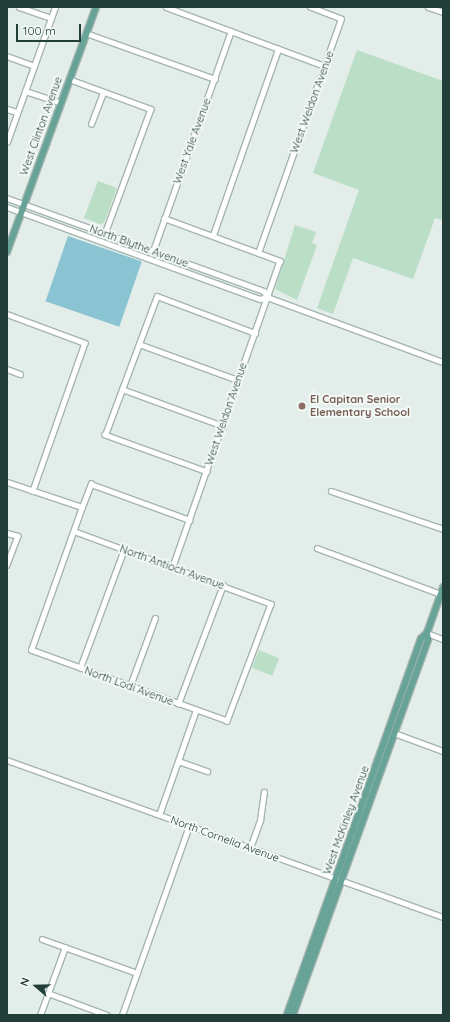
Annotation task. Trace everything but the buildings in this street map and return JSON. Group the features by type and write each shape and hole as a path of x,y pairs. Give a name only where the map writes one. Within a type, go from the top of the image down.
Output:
{"main road":[{"name":"West Clinton Avenue","path":"7,252 8,244 96,7"},
{"name":"West McKinley Avenue","path":"293,1015 421,639 427,633 442,591"},
{"name":"West McKinley Avenue","path":"287,1015 394,733 428,640 427,633"}],"street":[{"path":"19,7 51,18"},
{"path":"7,142 55,7"},
{"path":"166,7 325,66"},
{"name":"West Weldon Avenue","path":"172,567 207,472 254,332 280,261 258,253 341,19 310,7"},
{"path":"428,7 443,12"},
{"name":"West Yale Avenue","path":"152,251 231,32"},
{"path":"86,33 214,78"},
{"path":"213,235 278,49"},
{"path":"7,56 34,66"},
{"path":"69,79 151,109 105,234"},
{"path":"25,91 60,103"},
{"path":"91,124 103,92"},
{"path":"7,109 17,112"},
{"name":"North Blythe Avenue","path":"7,198 264,291 267,297"},
{"name":"North Blythe Avenue","path":"7,207 260,299 267,297 443,362"},
{"path":"164,218 258,253"},
{"path":"207,472 105,434 157,296 254,332"},
{"path":"7,314 85,343 33,491"},
{"path":"139,344 238,380"},
{"path":"7,369 20,374"},
{"path":"122,389 222,426"},
{"path":"7,482 82,508"},
{"path":"74,531 91,484 190,520"},
{"path":"332,491 443,529"},
{"name":"North Antioch Avenue","path":"74,531 223,585 270,604 227,721"},
{"name":"North Lodi Avenue","path":"74,531 31,650 227,721"},
{"path":"7,533 18,536 7,565"},
{"path":"317,548 442,591"},
{"path":"80,668 124,549"},
{"path":"178,704 223,585"},
{"path":"130,686 154,618"},
{"path":"427,633 443,639"},
{"path":"159,815 196,710"},
{"path":"394,733 443,751"},
{"name":"North Cornelia Avenue","path":"7,760 443,917"},
{"path":"178,761 207,771"},
{"path":"250,848 260,820 264,792"},
{"path":"122,1015 190,826"},
{"path":"42,939 137,973"},
{"path":"40,1015 65,947"},
{"path":"48,993 108,1015"}],"green space":[{"path":"357,50 443,81 443,220 435,218 413,279 353,258 333,314 317,308 359,190 313,173"},
{"path":"98,181 117,188 104,223 100,224 84,218"},
{"path":"295,225 316,232 312,243 317,245 297,300 275,289"},
{"path":"259,650 279,658 272,676 252,668"}],"water":[{"path":"68,236 142,261 119,327 46,301"}],"place":[{"name":"El Capitan Senior Elementary School","path":"302,406"}]}
